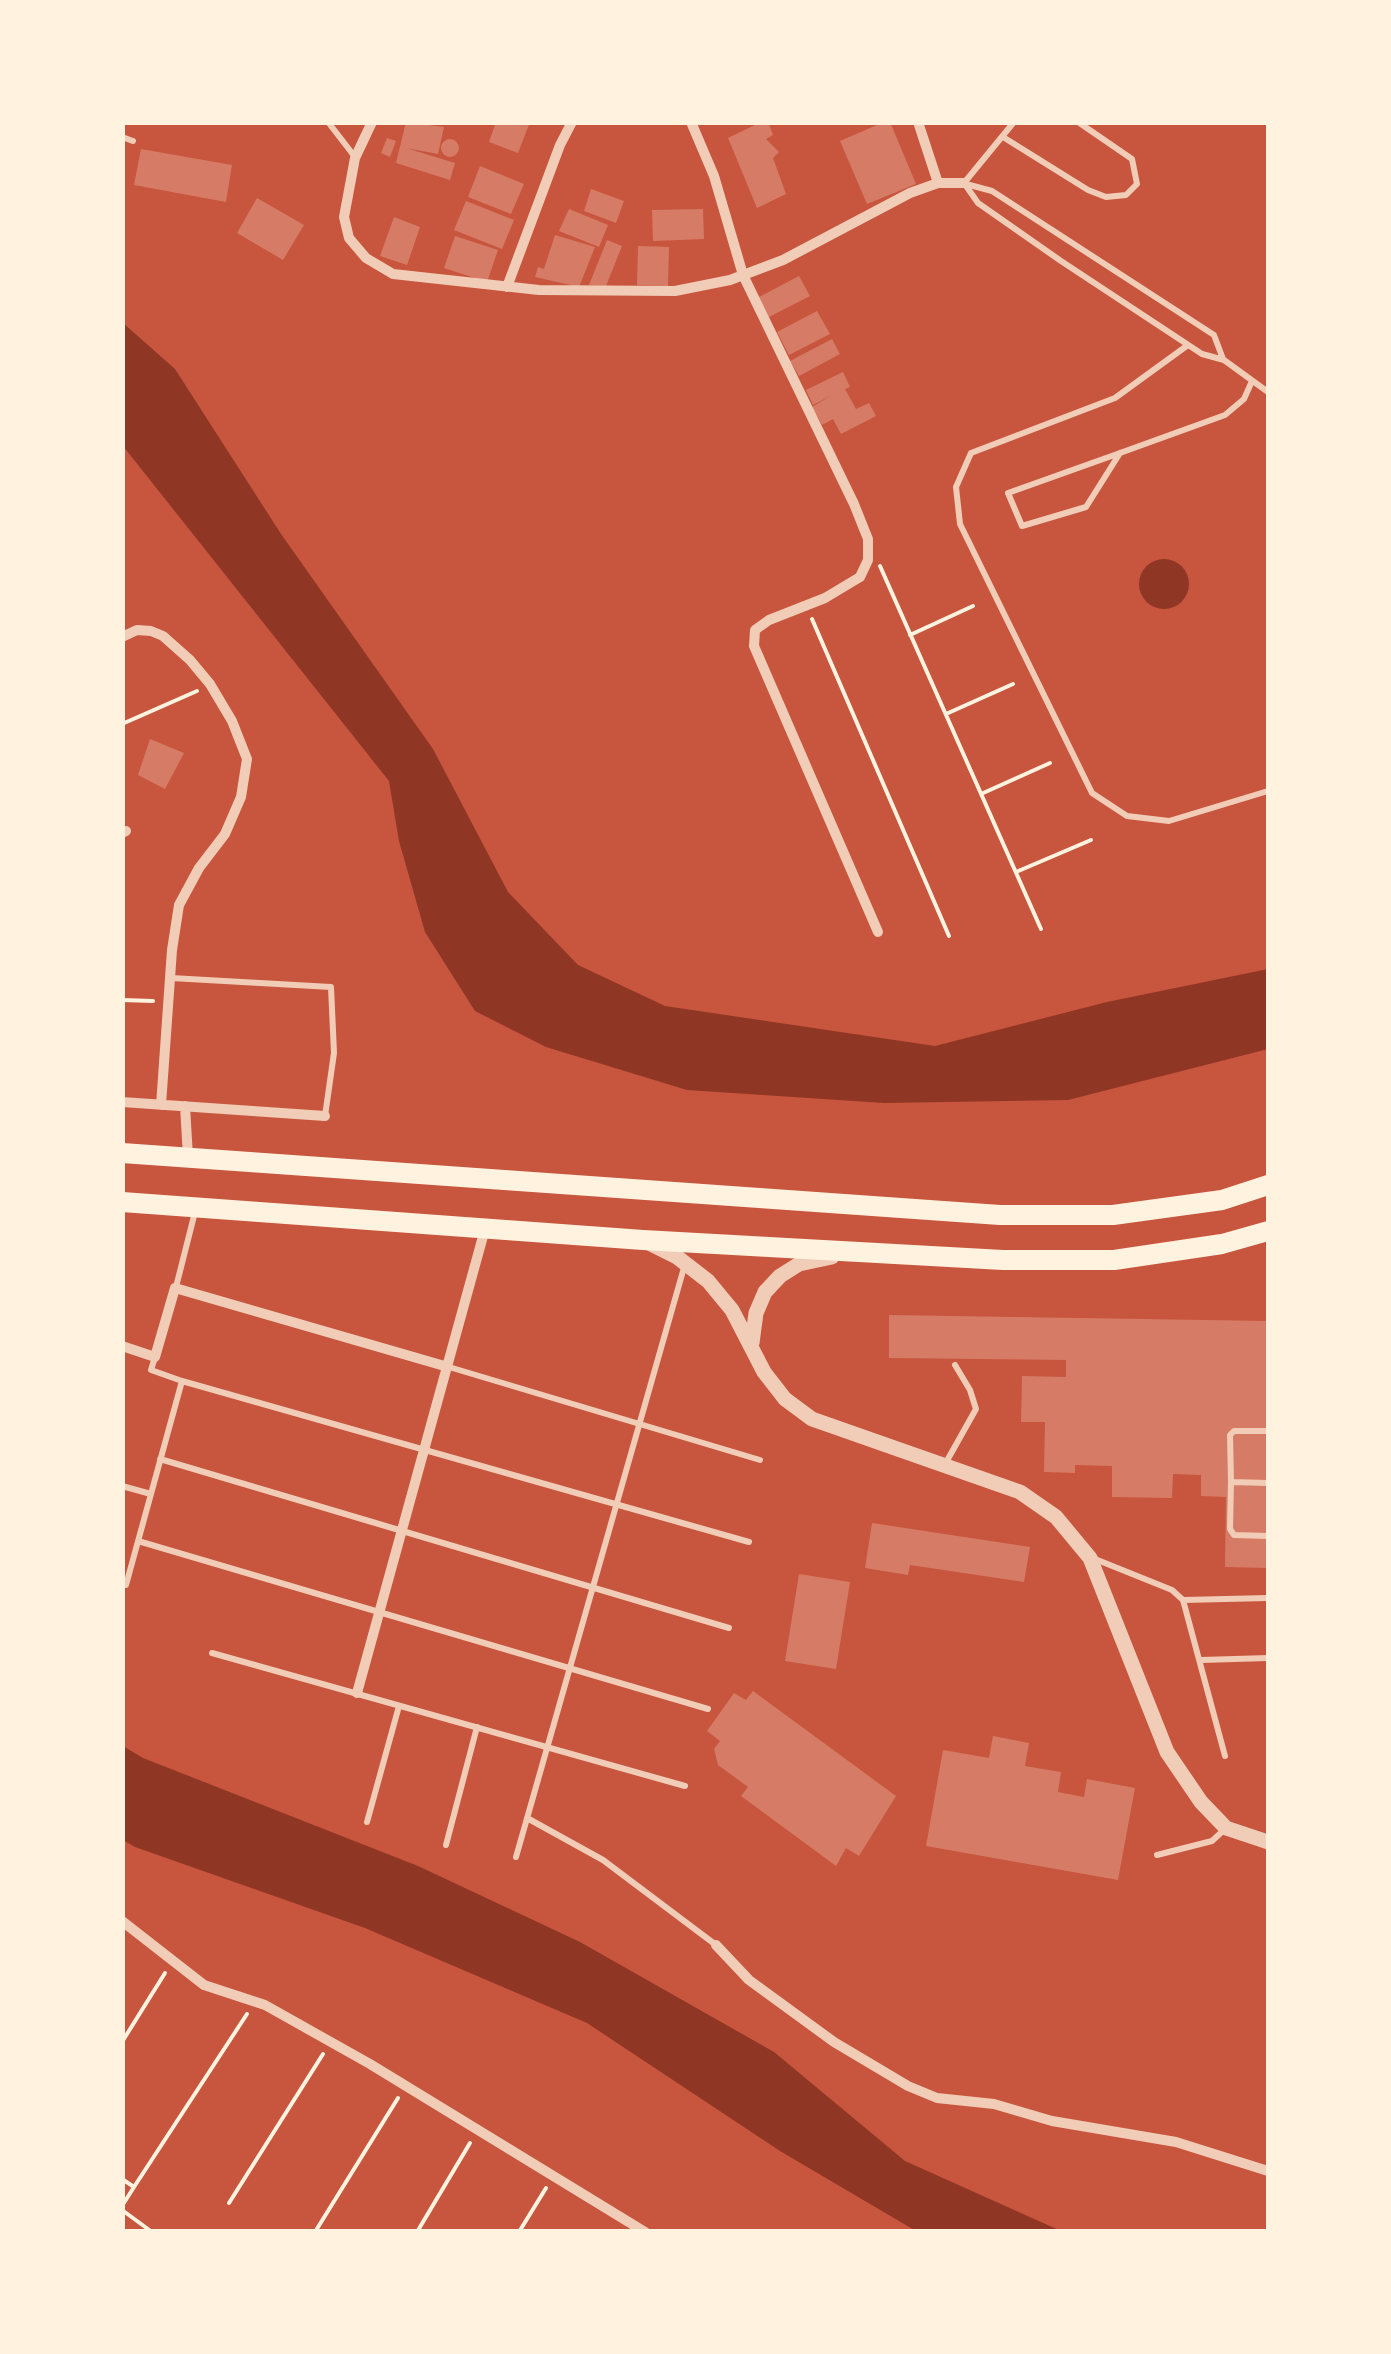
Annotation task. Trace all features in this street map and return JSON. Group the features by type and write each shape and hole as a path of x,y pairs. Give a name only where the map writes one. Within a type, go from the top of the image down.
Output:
{"highway":[{"path":"122,1153 1000,1215 1113,1216 1222,1200 1268,1185"},
{"path":"122,1202 643,1240 1002,1260 1114,1260 1222,1244 1268,1231"}],"street":[{"path":"372,122 355,158 344,217 349,238 366,258 393,274 508,287 675,291 742,275 783,260 910,193 938,183 964,183"},
{"path":"508,287 572,122"},
{"path":"691,122 714,176 742,275 868,539 868,560 860,576 806,606 769,620 755,630 754,646 878,932"},
{"path":"918,122 938,183"},
{"path":"122,637 138,630 164,636 210,684 232,721 247,759 241,797 225,834 179,905 161,1105"},
{"path":"122,1102 325,1116"},
{"path":"185,1106 188,1158"},
{"path":"357,1694 486,1228"},
{"path":"643,1240 708,1281 732,1310 764,1372 785,1399 812,1420 1020,1492 1056,1517 1090,1558 1167,1752 1201,1802 1226,1828 1268,1842"},
{"path":"752,1343 756,1314 765,1292 780,1276 799,1264 820,1258 870,1254"},
{"path":"122,1346 156,1356 175,1288 448,1367"},
{"path":"122,1922 204,1985 256,2002 331,2042 645,2232"},
{"path":"716,1945 749,1980 834,2042 908,2086 937,2098 994,2104 1052,2122 1176,2142 1268,2171"}],"lane":[{"path":"328,122 355,158"},
{"path":"964,183 1014,122"},
{"path":"1002,136 1088,190 1106,197 1126,195 1137,184 1132,159 1078,122"},
{"path":"122,137 133,141"},
{"path":"964,183 978,202 1188,345 1224,360 1268,392"},
{"path":"964,183 992,191 1214,335 1224,360"},
{"path":"1188,345 1115,398 971,453 956,487 960,524 1092,792 1127,816 1168,822 1268,792"},
{"path":"1120,453 1086,507 1022,526 1008,494 1120,453 1225,415 1244,399 1252,382"},
{"path":"170,978 331,987 334,1053 325,1116"},
{"path":"175,1288 196,1208"},
{"path":"516,1857 685,1263"},
{"path":"156,1356 151,1370 182,1381 749,1542"},
{"path":"943,1467 976,1409 955,1365"},
{"path":"448,1367 760,1460"},
{"path":"124,1584 182,1381"},
{"path":"1268,1431 1234,1431 1230,1435 1230,1530 1234,1535 1268,1536"},
{"path":"160,1459 728,1628"},
{"path":"1230,1482 1268,1483"},
{"path":"122,1486 151,1494"},
{"path":"138,1541 708,1709"},
{"path":"1090,1558 1172,1590 1182,1600 1225,1756"},
{"path":"1182,1600 1268,1598"},
{"path":"212,1652 685,1786"},
{"path":"1201,1660 1268,1658"},
{"path":"367,1822 399,1706"},
{"path":"446,1845 476,1728"},
{"path":"527,1818 603,1860 716,1945"},
{"path":"1157,1855 1212,1841 1226,1828"}],"path":[{"path":"868,539 1041,929"},
{"path":"806,606 949,936"},
{"path":"910,634 973,606"},
{"path":"122,724 210,684"},
{"path":"946,714 1013,684"},
{"path":"981,794 1050,764"},
{"path":"1016,872 1091,840"},
{"path":"122,1000 168,1001"},
{"path":"122,2042 173,1960"},
{"path":"152,2232 122,2208 256,2002"},
{"path":"229,2203 331,2042"},
{"path":"314,2232 406,2086"},
{"path":"417,2232 478,2130"},
{"path":"519,2232 554,2176"},
{"path":"122,2179 134,2187"}],"shaded area":[{"path":"123,323 175,369 281,534 433,749 508,892 578,965 665,1006 935,1046 1107,1002 1268,969 1268,1049 1068,1100 884,1103 687,1090 546,1047 475,1011 425,932 399,841 389,781 123,446"},
{"path":"1164,559 1182,566 1189,584 1182,602 1164,609 1146,602 1139,584 1146,566"},
{"path":"123,1746 143,1758 418,1866 580,1942 774,2052 905,2161 1061,2231 916,2231 780,2151 587,2023 365,1928 135,1847 123,1840"}],"building":[{"path":"406,122 444,127 438,154 406,148 455,163 450,180 396,163"},
{"path":"496,122 530,122 518,153 489,142"},
{"path":"768,122 773,135 766,139 779,152 773,158 786,194 757,208 728,138"},
{"path":"890,122 916,184 867,204 840,141"},
{"path":"387,138 396,141 390,157 381,153"},
{"path":"450,139 459,148 450,157 441,148"},
{"path":"141,149 232,165 226,202 134,185"},
{"path":"480,166 524,184 511,214 468,197"},
{"path":"591,189 624,201 616,223 584,211"},
{"path":"257,198 304,225 283,260 237,233"},
{"path":"466,201 514,220 502,249 454,230"},
{"path":"569,209 608,225 599,247 559,231"},
{"path":"703,209 704,239 653,241 652,210"},
{"path":"394,217 420,227 407,265 380,256"},
{"path":"555,235 595,247 579,287 535,277 538,267 544,269"},
{"path":"455,236 498,250 487,282 444,268"},
{"path":"607,240 622,246 606,286 589,285"},
{"path":"638,246 669,247 668,286 637,285"},
{"path":"799,276 810,296 769,317 759,297"},
{"path":"817,311 830,334 789,355 777,332"},
{"path":"832,339 840,354 799,376 790,361"},
{"path":"843,372 850,387 845,389 856,409 869,403 876,416 841,434 833,419 822,425 812,407 832,395 813,405 806,390"},
{"path":"150,739 184,753 165,789 138,775"},
{"path":"889,1315 1268,1321 1268,1568 1225,1567 1226,1497 1201,1496 1201,1475 1173,1474 1172,1498 1112,1497 1112,1466 1075,1465 1075,1473 1044,1472 1045,1422 1021,1422 1022,1376 1066,1377 1066,1360 889,1358"},
{"path":"872,1523 1030,1547 1024,1582 910,1565 908,1575 865,1568"},
{"path":"799,1574 850,1582 836,1669 785,1661"},
{"path":"753,1691 896,1796 859,1856 846,1848 836,1866 741,1796 748,1787 718,1765 714,1749 720,1741 707,1731 734,1693 746,1700"},
{"path":"993,1736 1029,1743 1025,1766 1061,1772 1058,1792 1084,1797 1087,1779 1135,1788 1118,1880 926,1846 943,1750 989,1758"}]}
